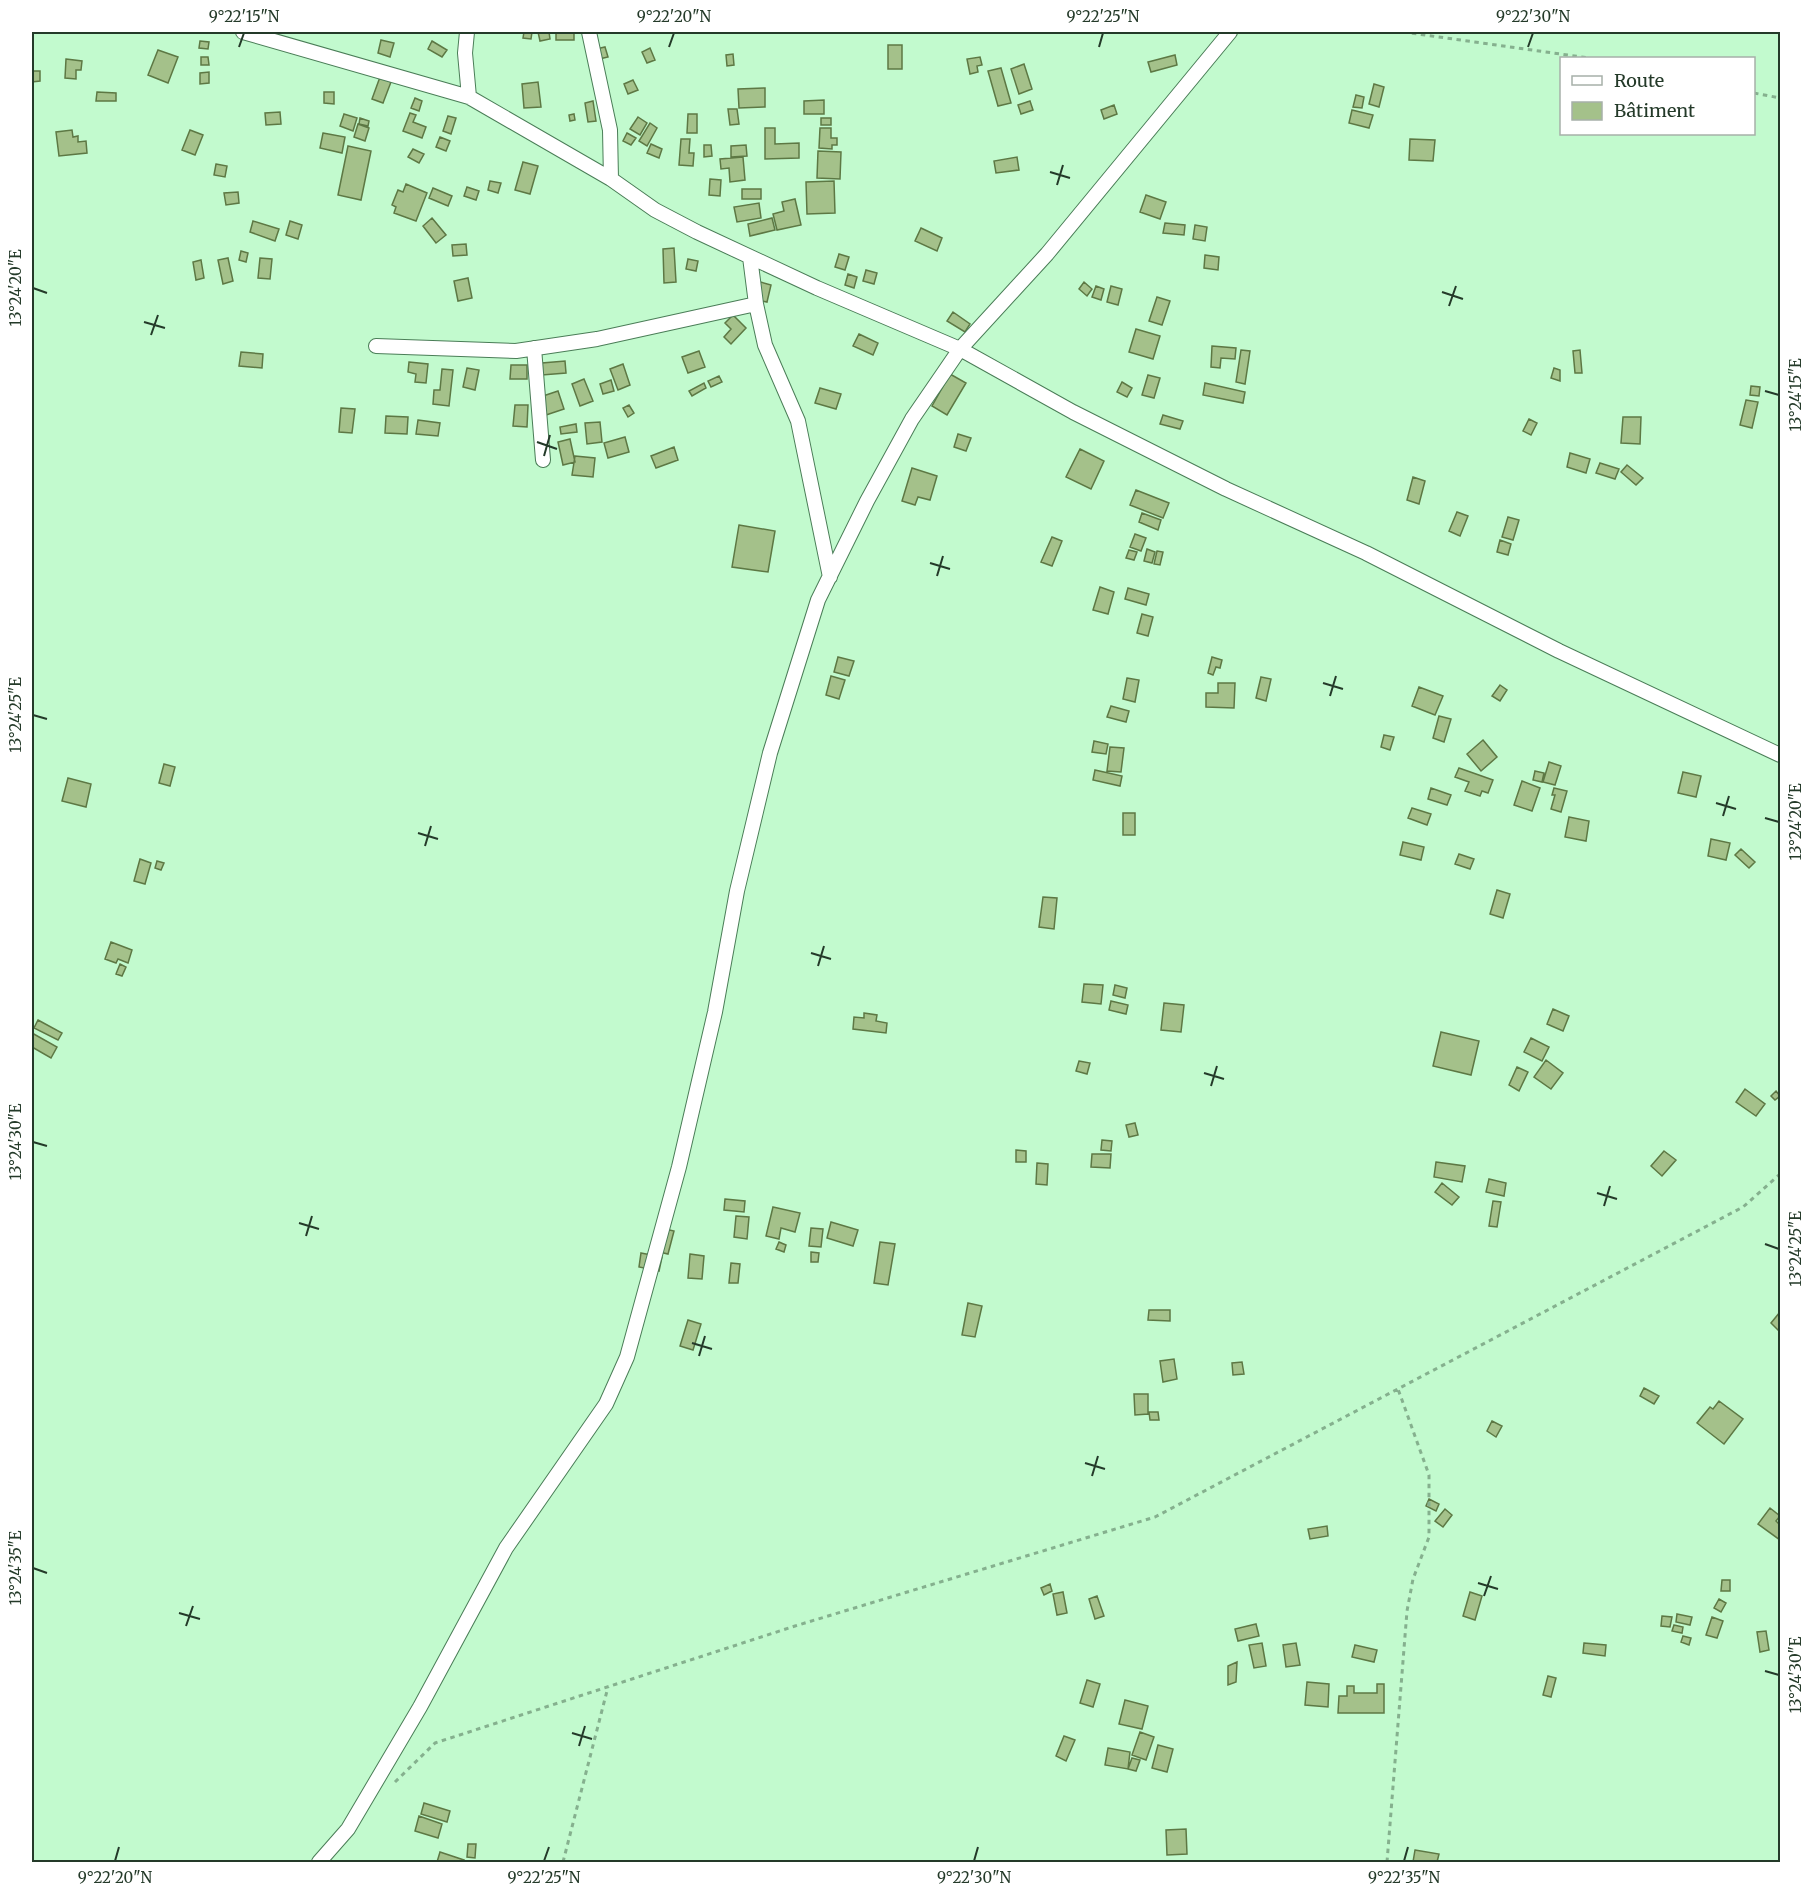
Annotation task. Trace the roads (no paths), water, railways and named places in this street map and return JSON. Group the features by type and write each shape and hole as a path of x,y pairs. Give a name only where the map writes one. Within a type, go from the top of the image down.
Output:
{"street":[{"path":"243,32 469,97 611,179 655,210 697,232 960,349 1073,412 1226,489 1366,553 1559,651 1780,755"},
{"path":"467,32 465,53 469,97"},
{"path":"589,32 610,130 611,179"},
{"path":"320,1863 348,1829 420,1707 506,1548 606,1404 627,1357 679,1167 716,1012 737,891 770,753 818,600 867,501 912,418 960,349 1047,254 1230,32"},
{"path":"750,257 756,304 765,345 798,421 830,577"},
{"path":"376,346 504,350 534,348 597,339 756,304"},
{"path":"534,348 543,460"}]}
